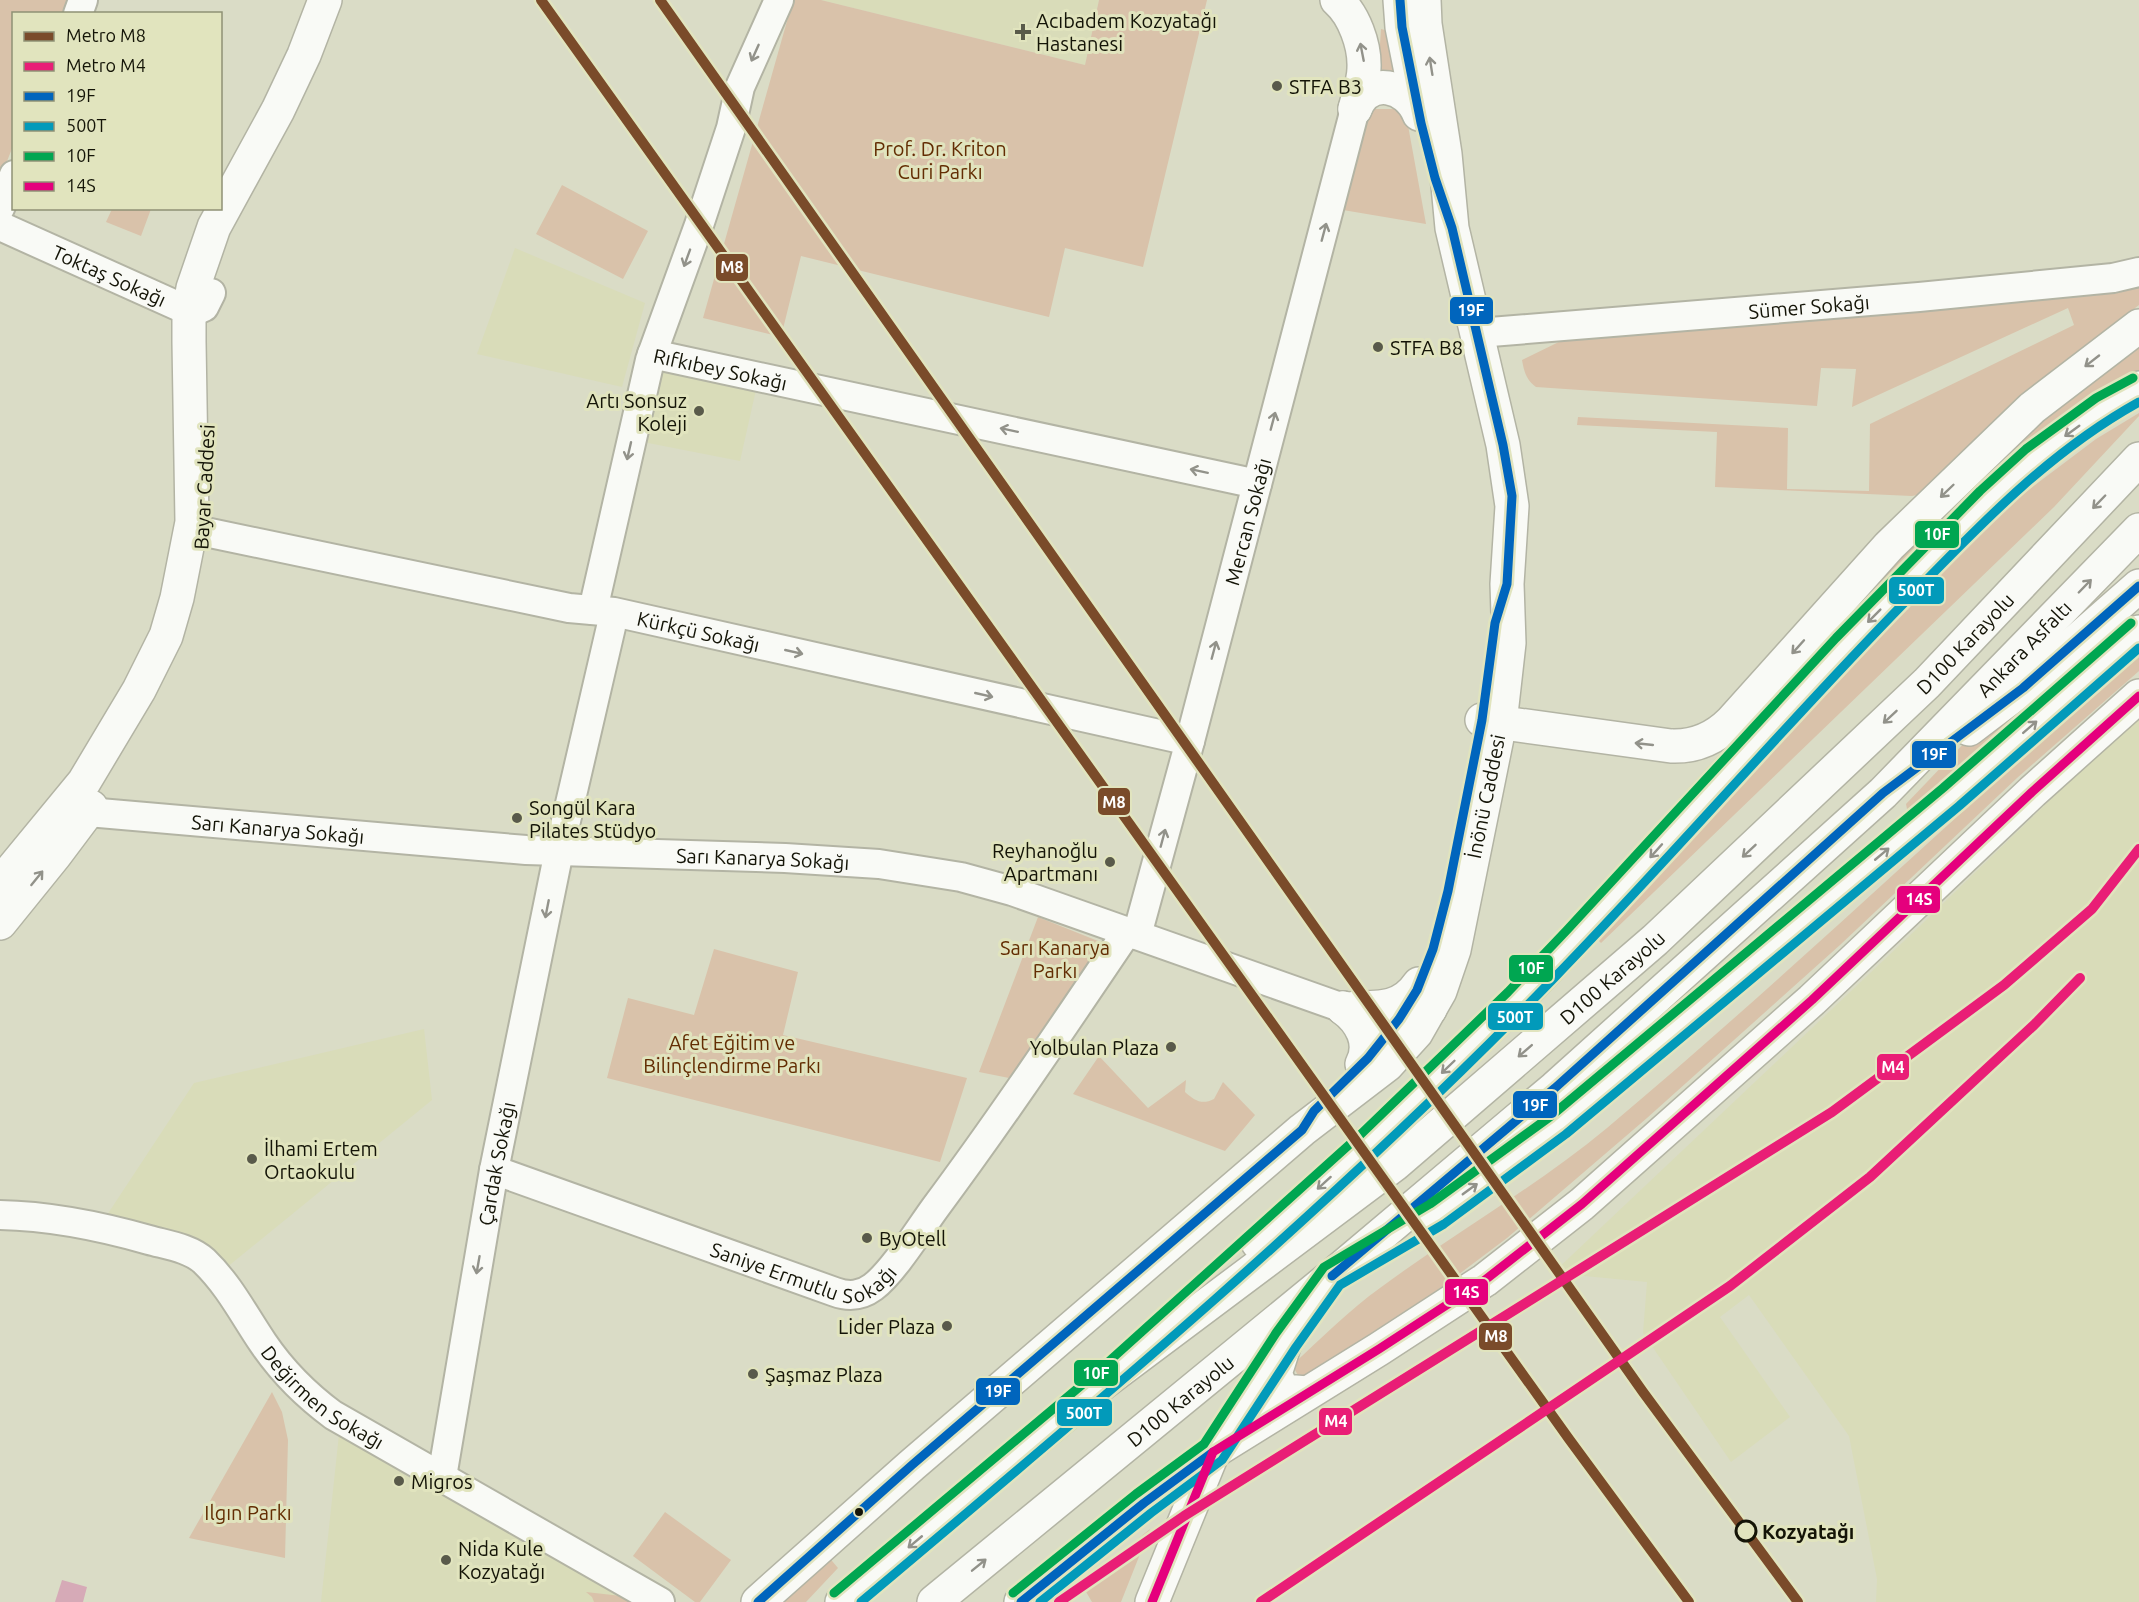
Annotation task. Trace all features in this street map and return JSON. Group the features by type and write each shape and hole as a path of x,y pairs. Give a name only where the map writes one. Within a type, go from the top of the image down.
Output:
{"main road":[{"name":"Bayar Caddesi","path":"0,884 79,806 132,744 167,677 181,642 190,610 198,531 207,320 200,302 260,144 304,54 325,0"},
{"name":"Bayar Caddesi","path":"304,54 338,0"},
{"path":"1337,0 1349,14 1362,49 1364,69 1355,109"},
{"path":"1355,0 1412,5 1419,114"},
{"name":"İnönü Caddesi","path":"1412,5 1445,154 1452,228 1478,333 1512,496 1512,528 1507,584 1509,643 1491,722 1454,950 1447,972 1427,993"},
{"path":"1355,109 1359,100 1367,92 1376,88 1387,88 1407,97 1415,105 1437,186 1452,228"},
{"path":"1491,722 1671,746 1690,745 1715,736 1731,722 1889,546 2015,424 2049,394 2139,326"},
{"path":"1104,1382 1359,1152 1516,1000 1845,646 1989,499 2033,459 2103,408 2139,388"},
{"name":"D100 Karayolu","path":"842,1602 1104,1382 1395,1164 1655,940 1927,682 2139,459"},
{"name":"Ankara Asfaltı","path":"1883,793 2139,530"},
{"path":"1883,793 2023,688 2139,586"},
{"path":"1152,1602 1213,1452 1286,1340 1332,1276 1437,1214 1558,1125 1951,797 2139,632"},
{"path":"1021,1602 1144,1503 1213,1452 1485,1280 1582,1204 1820,993 2032,792 2139,696"},
{"name":"D100 Karayolu","path":"934,1602 1332,1276 1555,1088 1883,793"},
{"name":"Bayar Caddesi","path":"0,923 56,855 79,806"},
{"path":"1343,1008 1384,1008 1409,997 1427,993"},
{"path":"1343,1008 1403,1027 1413,1024 1424,1016 1427,993"},
{"path":"758,1602 912,1465 1302,1130 1341,1102 1398,1055 1416,1033 1427,993"},
{"path":"1343,1008 1357,1020 1364,1032 1366,1052 1362,1064"},
{"path":"1302,1130 1314,1111 1362,1064 1394,1026"},
{"path":"1286,1340 1275,1374 1283,1391 1307,1393"}],"street":[{"path":"652,354 699,225 731,128 740,87 779,0"},
{"name":"Mercan Sokağı","path":"1132,934 1190,741 1355,109"},
{"path":"0,208 12,181"},
{"name":"Toktaş Sokağı","path":"0,226 200,302"},
{"name":"Sümer Sokağı","path":"1478,333 1918,297 2113,279 2139,272"},
{"name":"Rıfkıbey Sokağı","path":"559,851 652,354 1257,484"},
{"name":"Kürkçü Sokağı","path":"198,531 566,607 602,618 614,612 1190,741"},
{"name":"Sarı Kanarya Sokağı","path":"79,806 494,848 785,858 893,865 952,875 987,884 1343,1008"},
{"name":"Çardak Sokağı","path":"442,1477 494,1170 559,851"},
{"name":"Saniye Ermutlu Sokağı","path":"494,1170 835,1292 852,1295 862,1293 873,1287 886,1273 947,1192 1132,934"},
{"name":"Değirmen Sokağı","path":"0,1215 76,1222 172,1246 196,1255 228,1287 267,1348 285,1371 311,1397 339,1419 660,1602"}],"shaded area":[{"name":"Acıbadem Kozyatağı Hastanesi","path":"821,0 1099,0 1085,65"},
{"path":"515,248 645,303 622,387 477,354"},
{"name":"Artı Sonsuz Koleji","path":"661,357 758,381 740,461 638,441"},
{"path":"2139,714 2139,1602 1876,1602 1877,1579 1849,1436 1749,1295 1720,1317 1790,1417 1731,1462 1643,1333 1647,1282 1553,1273 1923,923"},
{"name":"İlhami Ertem Ortaokulu","path":"424,1029 432,1100 215,1277 105,1218 194,1083"},
{"path":"340,1425 659,1602 321,1602"},
{"path":"62,1580 87,1587 83,1602 55,1602"}],"green space":[{"path":"0,0 73,0 67,12 12,12 12,149 0,179"},
{"name":"Prof. Dr. Kriton Curi Parkı","path":"793,0 821,0 1085,65 1099,0 1207,0 1143,267 1065,248 1049,317 801,256 781,337 703,318"},
{"path":"1381,29 1385,30 1394,69 1391,74 1378,74"},
{"path":"1374,109 1405,109 1426,224 1343,210 1367,115"},
{"path":"562,185 648,231 623,279 536,234"},
{"path":"112,210 151,210 141,236 106,222"},
{"path":"2139,287 2139,305 2078,352 1922,494 1912,496 1715,487 1717,432 1577,425 1578,417 1788,428 1787,489 1869,491 1870,424 2074,325 2068,308 1852,407 1856,369 1821,368 1817,406 1536,387 1526,375 1522,360 1567,338 1961,308"},
{"path":"2139,338 2139,383 1907,561 1820,648 1852,599 2055,400"},
{"path":"2139,413 2139,416 2054,507 1601,943 1597,939 1953,555 1995,515 2096,439"},
{"path":"2139,654 2139,671 2017,778 1840,945 1647,1118 1507,1238 1410,1311 1302,1382 1292,1365 1346,1315 1408,1268 1580,1150 1607,1128 1742,1011"},
{"path":"2019,712 1985,745 1912,808 1907,809 1906,804 1969,738"},
{"name":"Sarı Kanarya Parkı","path":"1038,917 1103,943 1009,1078 979,1072"},
{"name":"Afet Eğitim ve Bilinçlendirme Parkı","path":"714,949 798,972 783,1035 967,1078 940,1162 607,1078 628,998 694,1015"},
{"path":"1099,1056 1148,1108 1186,1080 1185,1092 1195,1100 1202,1102 1214,1099 1223,1082 1255,1115 1225,1151 1073,1094"},
{"name":"Ilgın Parkı","path":"272,1392 282,1412 288,1440 285,1558 189,1538"},
{"path":"665,1512 731,1560 700,1602 695,1602 633,1556"},
{"path":"1150,1529 1121,1602 1092,1602 1082,1585"},
{"path":"827,1555 838,1568 806,1602 777,1602"},
{"path":"586,1592 630,1597 638,1602 594,1602"}],"metro line":[{"name":"M8","path":"541,0 1569,1439 1689,1602"},
{"name":"M8","path":"660,0 1643,1392 1798,1602"},
{"name":"M4","path":"1059,1602 1184,1516 1832,1112 2004,985 2092,909 2139,849"},
{"name":"M4","path":"1261,1602 1730,1286 1870,1177 2034,1025 2080,978"}],"transit line":[{"name":"19F","path":"758,1602 912,1465 1302,1130 1314,1111 1368,1058 1399,1019 1417,990 1433,949 1448,891 1482,720 1495,623 1507,584 1512,496 1503,445 1452,228 1435,178 1421,123 1402,27 1400,0"},
{"name":"10F","path":"834,1593 1096,1373 1360,1135 1508,992 1836,638 1980,491 2026,449 2096,398 2133,378"},
{"name":"500T","path":"861,1602 1128,1375 1303,1220 1389,1140 1556,976 1861,648 1987,519 2074,444 2139,402"},
{"name":"19F","path":"1332,1276 1555,1088 1883,793 2023,688 2139,586"},
{"name":"10F","path":"1013,1593 1136,1494 1204,1444 1276,1333 1324,1267 1430,1204 1551,1116 1943,788 2131,623"},
{"name":"500T","path":"1040,1602 1151,1513 1222,1460 1296,1347 1340,1285 1444,1224 1566,1134 1959,806 2139,648"},
{"name":"14S","path":"1213,1452 1485,1280 1582,1204 1812,1000 2032,792 2139,696"},
{"name":"19F","path":"1021,1602 1144,1503 1213,1452"},
{"name":"14S","path":"1152,1602 1213,1452"}],"place":[{"name":"Acıbadem Kozyatağı Hastanesi","path":"1023,32"},
{"name":"STFA B3","path":"1277,86"},
{"name":"STFA B8","path":"1378,347"},
{"name":"Artı Sonsuz Koleji","path":"699,411"},
{"name":"Songül Kara Pilates Stüdyo","path":"517,818"},
{"name":"Reyhanoğlu Apartmanı","path":"1110,862"},
{"name":"Yolbulan Plaza","path":"1171,1047"},
{"name":"İlhami Ertem Ortaokulu","path":"252,1159"},
{"name":"ByOtell","path":"867,1238"},
{"name":"Lider Plaza","path":"947,1326"},
{"name":"Şaşmaz Plaza","path":"753,1374"},
{"name":"Migros","path":"399,1481"},
{"name":"Kozyatağı","path":"1746,1531"},
{"name":"Nida Kule Kozyatağı","path":"446,1560"}]}
